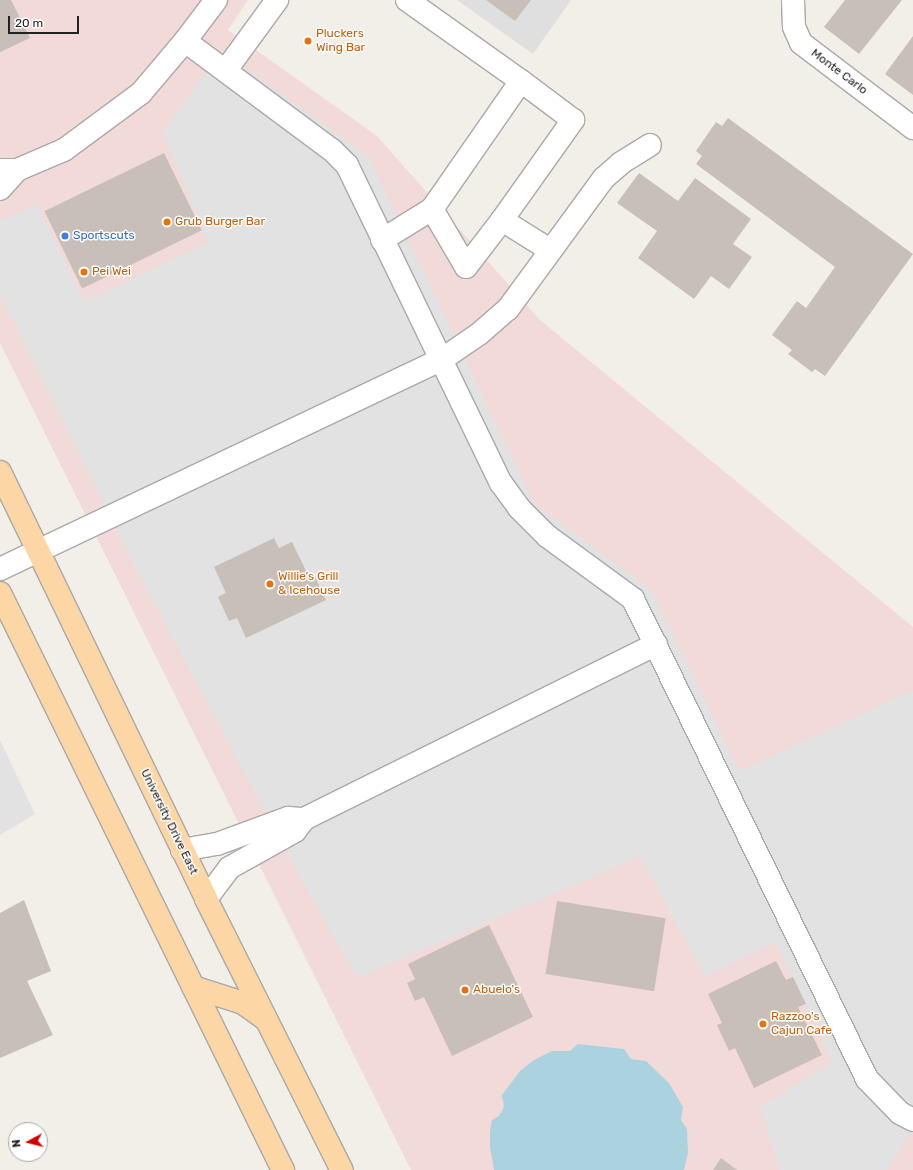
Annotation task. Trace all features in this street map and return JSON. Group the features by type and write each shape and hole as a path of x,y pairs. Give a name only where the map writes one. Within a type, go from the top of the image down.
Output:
{"main road":[{"name":"University Drive East","path":"0,472 206,899 342,1170"},
{"path":"0,592 283,1170"},
{"path":"193,987 243,1003 267,1021"}],"street":[{"path":"0,189 8,170 64,150 140,93 185,41 216,0"},
{"path":"226,70 277,0"},
{"path":"407,0 573,120 502,220 466,267 432,209"},
{"name":"Monte Carlo","path":"793,0 794,27 801,43 913,128"},
{"path":"185,41 332,150 347,165 501,483 519,508 547,536 633,599 868,1079 900,1113 913,1120"},
{"path":"382,240 432,209 521,82"},
{"path":"0,569 39,552 441,360 479,334 508,309 604,178 621,163 650,145"},
{"path":"502,220 550,250"},
{"path":"206,899 229,868 295,831 304,819 656,644"},
{"path":"182,850 217,844 288,818 304,819"}],"shaded area":[{"path":"0,0 248,0 228,30 377,136 540,320 913,627 913,1170 411,1170 0,343"},
{"path":"457,0 571,0 533,54"},
{"path":"221,50 369,157 534,503 652,590 739,771 913,690 913,1129 887,1170 780,1170 760,1107 832,1062 775,942 705,977 640,857 357,978 296,870 136,570 0,295 0,221 37,204 84,301 208,243 162,132"},
{"path":"0,740 35,814 0,835"}],"water":[{"path":"578,1044 624,1049 631,1059 646,1061 669,1083 683,1107 681,1120 687,1129 688,1153 684,1170 494,1170 490,1147 490,1131 492,1120 499,1116 504,1107 502,1095 520,1071 534,1060 552,1051 570,1051"}],"building":[{"path":"0,0 11,0 30,38 0,52"},
{"path":"486,0 531,0 515,21"},
{"path":"845,0 902,0 859,54 824,27"},
{"path":"913,36 913,95 885,74"},
{"path":"728,118 913,254 825,376 815,369 812,372 788,354 792,350 772,335 797,301 806,308 835,267 696,164 702,156 696,151 716,122 722,126"},
{"path":"164,153 202,230 82,289 44,211"},
{"path":"639,173 678,201 695,178 751,219 733,244 752,257 729,289 711,276 694,299 638,258 657,231 617,203"},
{"name":"Willie’s Grill & Icehouse","path":"274,538 279,548 292,542 308,575 313,573 326,600 246,638 237,618 229,621 218,597 226,593 214,567"},
{"path":"24,900 51,971 27,981 53,1035 0,1058 0,913"},
{"path":"557,901 666,918 654,991 545,974"},
{"name":"Abuelo's","path":"489,925 533,1017 452,1056 424,997 415,1001 407,983 415,979 408,964"},
{"name":"Razzoo's Cajun Cafe","path":"776,961 786,980 793,977 806,1004 798,1007 822,1055 754,1088 735,1048 729,1051 717,1025 722,1023 708,994"},
{"path":"721,1158 737,1170 713,1170"}],"place":[{"name":"Pluckers Wing Bar","path":"308,41"},
{"name":"Grub Burger Bar","path":"167,222"},
{"name":"Sportscuts","path":"65,236"},
{"name":"Pei Wei","path":"84,272"},
{"name":"Willie’s Grill & Icehouse","path":"270,584"},
{"name":"Abuelo's","path":"465,990"},
{"name":"Razzoo's Cajun Cafe","path":"763,1024"}]}
